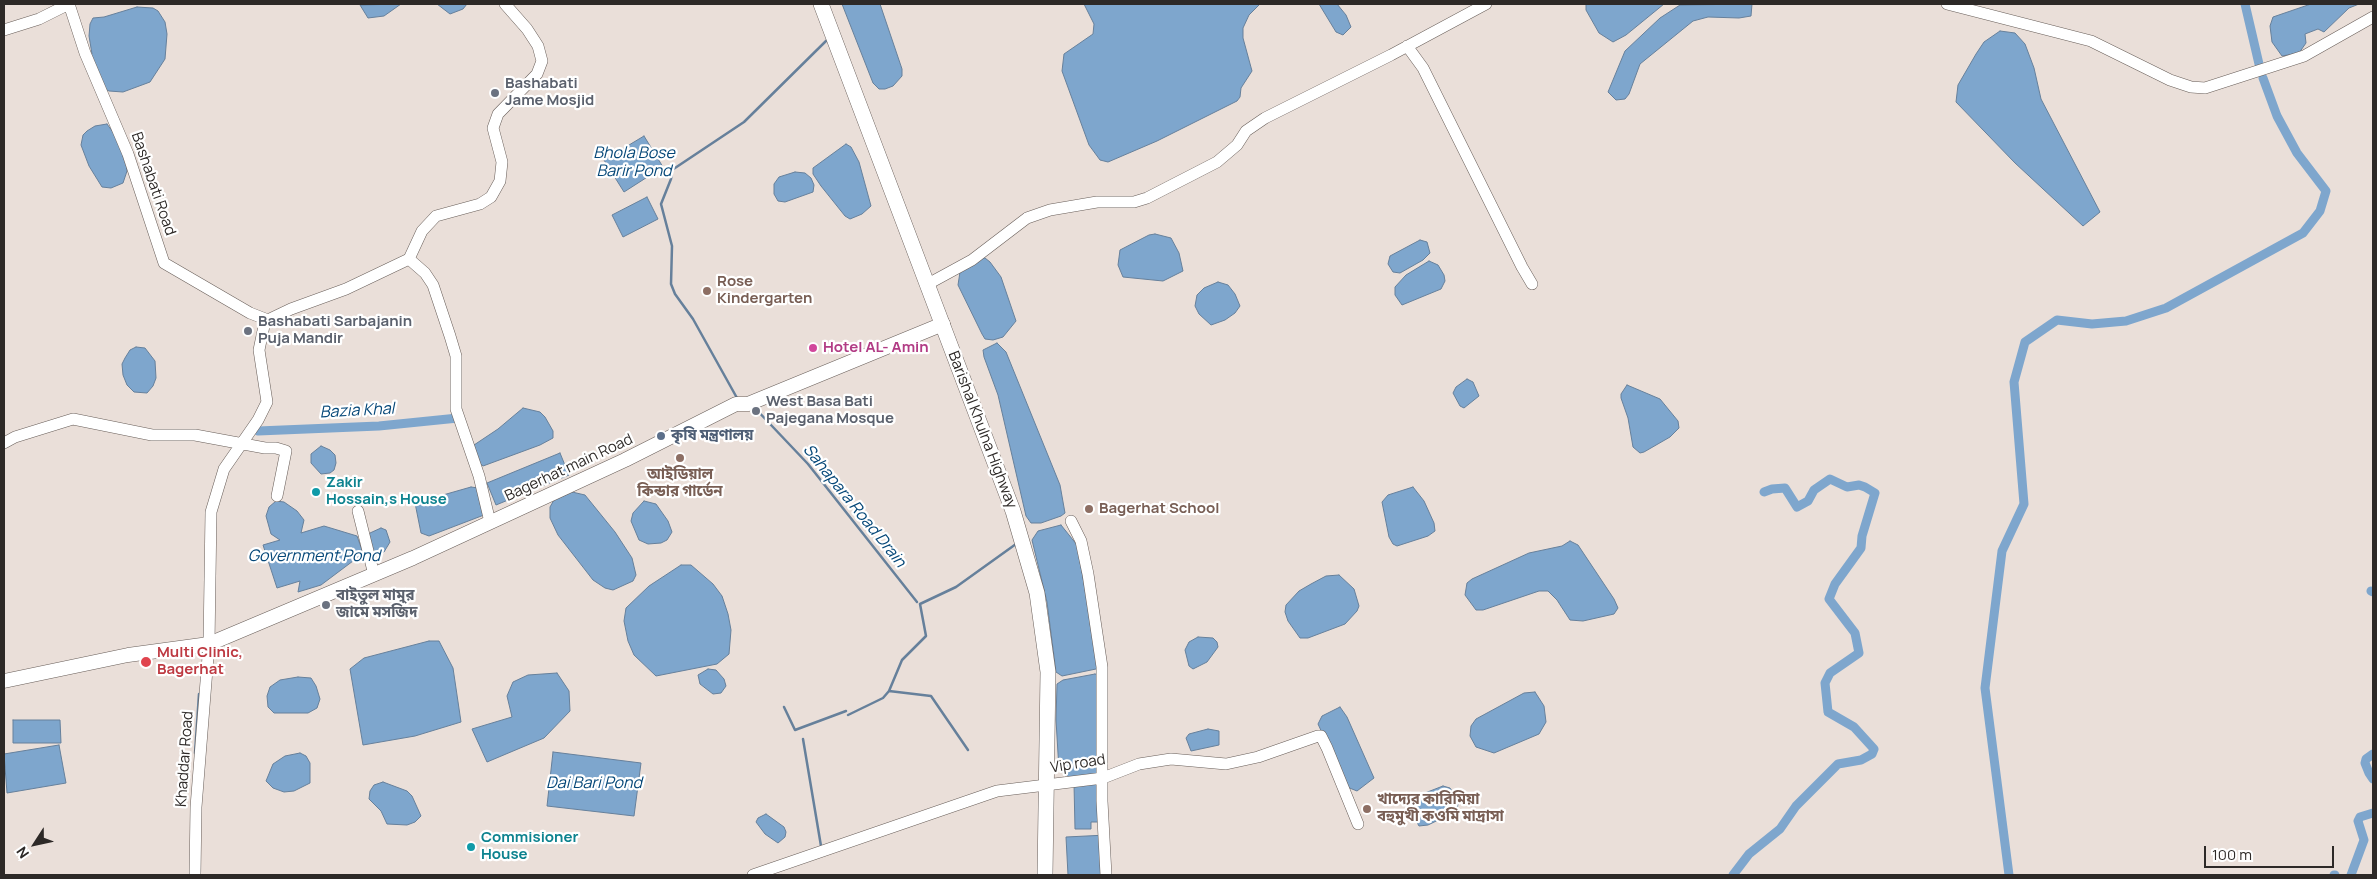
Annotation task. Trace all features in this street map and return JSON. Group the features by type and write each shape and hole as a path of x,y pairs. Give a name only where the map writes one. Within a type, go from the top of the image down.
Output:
{"highway":[{"name":"Barishal Khulna Highway","path":"821,4 1013,511 1037,593 1048,672 1045,875"}],"main road":[{"name":"Bagerhat main Road","path":"5,678 128,655 209,644 374,575 626,460 736,404 748,404 943,324"}],"street":[{"path":"4,30 39,19 69,4"},
{"name":"Bashabati Road","path":"69,4 86,56 128,154 164,263 250,314 268,320"},
{"path":"928,284 972,260 1027,218 1050,210 1097,202 1134,202 1147,198 1218,162 1237,145 1246,130 1265,118 1486,4"},
{"path":"1948,4 2091,41 2170,80 2191,87 2205,88 2304,56 2373,17"},
{"path":"268,320 303,303 346,289 409,260 422,231 436,216 480,204 491,197 500,182 502,162 493,128 498,114 538,74 542,61 538,46 509,5"},
{"path":"1407,46 1423,68 1532,284"},
{"path":"409,260 425,273 434,285 450,336 456,356 456,409 479,476 490,522"},
{"name":"Khaddar Road","path":"195,875 196,807 209,644 211,512 224,469 258,420 267,402 259,350 264,326 268,320"},
{"path":"4,443 15,437 73,419 152,435 195,435 245,440 286,451 277,496"},
{"path":"358,511 374,575"},
{"path":"1070,521 1081,541 1099,637 1103,698 1102,778 1106,875"},
{"name":"Vip road","path":"753,875 997,791 1102,778 1139,764 1171,759 1226,764 1320,736 1358,824"}],"water":[{"path":"401,4 384,16 368,18 360,5"},
{"path":"437,4 467,4 463,9 450,14"},
{"path":"842,4 880,4 902,69 902,76 893,86 879,89 873,83"},
{"path":"1084,4 1260,4 1249,15 1243,28 1243,38 1252,71 1241,88 1240,97 1237,101 1157,141 1108,162 1100,160 1089,145 1062,71 1064,54 1093,34 1094,24"},
{"path":"1319,4 1337,4 1346,15 1351,27 1343,35 1336,32"},
{"path":"1586,4 1664,4 1626,35 1613,42 1599,33 1586,10"},
{"path":"1752,4 1751,16 1739,18 1708,17 1693,21 1640,64 1629,94 1625,99 1616,100 1608,92 1625,51 1660,18 1680,5"},
{"path":"2311,4 2359,4 2349,8 2324,32 2318,29 2305,34 2306,43 2299,53 2282,56 2272,42 2270,26 2273,17"},
{"path":"137,7 153,8 158,11 165,22 167,34 165,59 150,82 123,92 109,91 103,88 86,56 92,54 89,36 90,24 93,18 104,17"},
{"path":"2000,31 2015,33 2025,44 2034,68 2041,99 2100,212 2083,226 2015,163 1956,102 1958,85 1976,54 1984,42"},
{"path":"107,124 126,157 127,171 123,183 111,188 102,187 89,166 81,145 83,135 87,131 95,126"},
{"name":"Bhola Bose Barir Pond","path":"644,136 663,167 624,192 604,160"},
{"path":"846,144 851,147 859,162 871,206 862,214 850,219 845,216 813,174 813,168"},
{"path":"795,172 805,173 811,178 814,185 813,192 785,202 778,201 774,194 774,184 779,177"},
{"path":"647,197 658,219 623,237 612,215"},
{"path":"1155,234 1171,238 1179,253 1183,271 1163,281 1123,277 1118,265 1120,250 1149,235"},
{"path":"1420,240 1427,242 1430,253 1423,260 1400,273 1393,272 1388,264 1390,256"},
{"path":"979,258 985,258 990,262 1001,277 1016,321 1003,337 993,340 985,339 958,285 960,272"},
{"path":"1429,261 1438,265 1444,275 1445,281 1441,289 1402,305 1395,295 1395,287 1406,275"},
{"path":"1218,282 1228,285 1235,294 1240,306 1235,313 1225,320 1211,325 1199,314 1195,306 1197,295 1204,288"},
{"path":"997,343 1006,352 1060,485 1065,513 1041,523 1031,523 1026,516 998,395 984,357 983,350"},
{"path":"136,347 145,348 155,361 156,378 153,386 147,393 134,392 127,385 123,375 122,364 130,350"},
{"path":"1467,379 1473,382 1479,396 1464,408 1460,406 1453,393 1456,387"},
{"path":"1627,385 1660,399 1678,421 1679,428 1670,437 1640,453 1633,447 1628,418 1621,398 1621,394"},
{"path":"523,408 540,412 545,417 553,431 553,438 540,445 483,466 474,459 474,445 498,429"},
{"path":"321,446 330,450 335,455 336,463 334,470 330,473 321,474 311,463 311,454"},
{"path":"560,453 569,475 496,505 487,483"},
{"path":"471,487 478,488 484,515 429,536 421,533 415,503"},
{"path":"1413,487 1424,501 1434,523 1435,531 1428,536 1397,546 1393,544 1389,537 1382,502 1388,495"},
{"path":"572,492 585,495 615,532 632,558 636,575 633,581 613,590 605,588 593,580 558,535 550,518 550,507 554,500"},
{"name":"Government Pond","path":"276,501 284,502 297,511 304,520 301,533 324,526 357,536 362,550 361,555 321,585 298,592 300,581 277,588 263,545 280,540 271,534 266,516 269,507"},
{"path":"644,501 656,504 668,521 672,532 667,540 661,543 648,544 639,540 631,521 633,513"},
{"path":"1061,525 1077,545 1099,665 1096,669 1062,676 1056,672 1047,602 1032,540 1038,531"},
{"path":"381,528 386,530 390,542 384,552 375,554 372,553 367,537 370,533"},
{"path":"1570,541 1578,545 1614,599 1618,608 1614,614 1583,621 1570,620 1557,600 1548,591 1539,591 1483,610 1476,610 1465,595 1467,583 1472,579 1529,553 1562,546"},
{"path":"681,565 691,565 713,584 722,596 731,630 729,654 717,664 656,676 634,655 628,641 624,621 626,608 649,586"},
{"path":"1339,575 1354,589 1359,606 1357,611 1345,624 1308,638 1300,638 1288,621 1285,612 1286,605 1299,591 1311,584 1326,576"},
{"path":"1198,637 1213,638 1217,642 1218,647 1207,662 1193,669 1189,666 1185,650 1189,642"},
{"path":"429,641 439,641 453,668 461,722 415,736 363,745 350,669 364,658"},
{"path":"708,669 716,670 724,679 726,686 721,693 713,694 700,684 698,675"},
{"path":"557,673 569,691 570,711 544,738 487,762 472,729 512,717 507,696 513,682 528,675"},
{"path":"1095,674 1100,676 1101,770 1096,774 1069,777 1059,770 1056,720 1057,684 1063,680"},
{"path":"298,677 311,678 316,686 320,699 317,708 308,713 274,713 268,707 267,696 270,687 280,680"},
{"path":"1535,692 1544,706 1546,722 1539,734 1494,753 1476,747 1470,736 1471,726 1476,719 1524,693"},
{"path":"1340,707 1347,717 1374,778 1357,791 1347,787 1318,724 1322,716"},
{"path":"13,720 60,720 61,743 13,743"},
{"path":"1208,729 1219,731 1219,745 1191,751 1186,738 1189,734"},
{"path":"59,745 66,783 7,793 4,754"},
{"name":"Dai Bari Pond","path":"553,752 641,763 634,816 547,806"},
{"path":"300,753 306,756 310,763 310,783 294,791 284,792 273,788 266,781 273,764 285,756"},
{"path":"383,782 407,791 412,796 421,816 415,822 407,825 387,824 381,811 369,799 370,791 374,785"},
{"path":"1099,783 1100,822 1091,822 1091,829 1075,829 1074,784"},
{"path":"1443,786 1450,788 1454,794 1458,803 1457,811 1428,825 1419,826 1410,803 1412,798"},
{"path":"766,814 784,827 785,837 778,843 765,834 756,822 758,818"},
{"path":"1107,835 1109,875 1068,875 1066,837"}],"waterway":[{"path":"2245,4 2259,64"},
{"path":"737,398 693,319 675,294 671,284 672,246 661,204 671,179 672,170 744,122 828,39"},
{"path":"2009,875 1985,688 2002,551 2024,504 2014,382 2025,342 2057,320 2092,324 2126,321 2166,308 2303,233 2320,211 2326,191 2297,153 2277,116 2263,78"},
{"name":"Sahapara Road Drain","path":"753,406 808,464 917,602"},
{"name":"Bazia Khal","path":"258,431 379,426 458,418"},
{"path":"1733,875 1749,854 1780,829 1796,806 1838,764 1861,760 1872,754 1874,749 1854,727 1828,712 1825,683 1830,673 1859,653 1855,633 1829,599 1835,584 1861,548 1862,536 1875,493 1859,485 1847,487 1830,479 1814,490 1808,501 1797,507 1785,488 1764,492"},
{"name":"Sahapara Road Drain","path":"968,750 931,696 889,691 902,660 926,636 920,604 956,587 1016,544"},
{"name":"Sahapara Road Drain","path":"848,715 883,698 889,691"},
{"path":"195,753 199,694"},
{"name":"Sahapara Road Drain","path":"784,707 795,730 846,711"},
{"name":"Sahapara Road Drain","path":"803,739 821,846"},
{"path":"2373,754 2366,759 2365,763 2373,779"},
{"path":"2351,875 2364,840 2358,821 2360,817 2373,813"}],"place":[{"name":"Bashabati Jame Mosjid","path":"495,93"},
{"name":"Rose Kindergarten","path":"707,291"},
{"name":"Bashabati Sarbajanin Puja Mandir","path":"248,331"},
{"name":"Hotel AL- Amin","path":"813,348"},
{"name":"West Basa Bati Pajegana Mosque","path":"756,411"},
{"name":"কৃষি মন্ত্রণালয়","path":"661,436"},
{"name":"আইডিয়াল কিন্ডার গার্ডেন","path":"680,458"},
{"name":"Zakir Hossain,s House","path":"316,492"},
{"name":"Bagerhat School","path":"1089,509"},
{"name":"বাইতুল মামুর জামে মসজিদ","path":"326,605"},
{"name":"Multi Clinic, Bagerhat","path":"146,662"},
{"name":"খাদ্যের কারিমিয়া বহুমুখী কওমি মাদ্রাসা","path":"1367,809"},
{"name":"Commisioner House","path":"471,847"}]}
